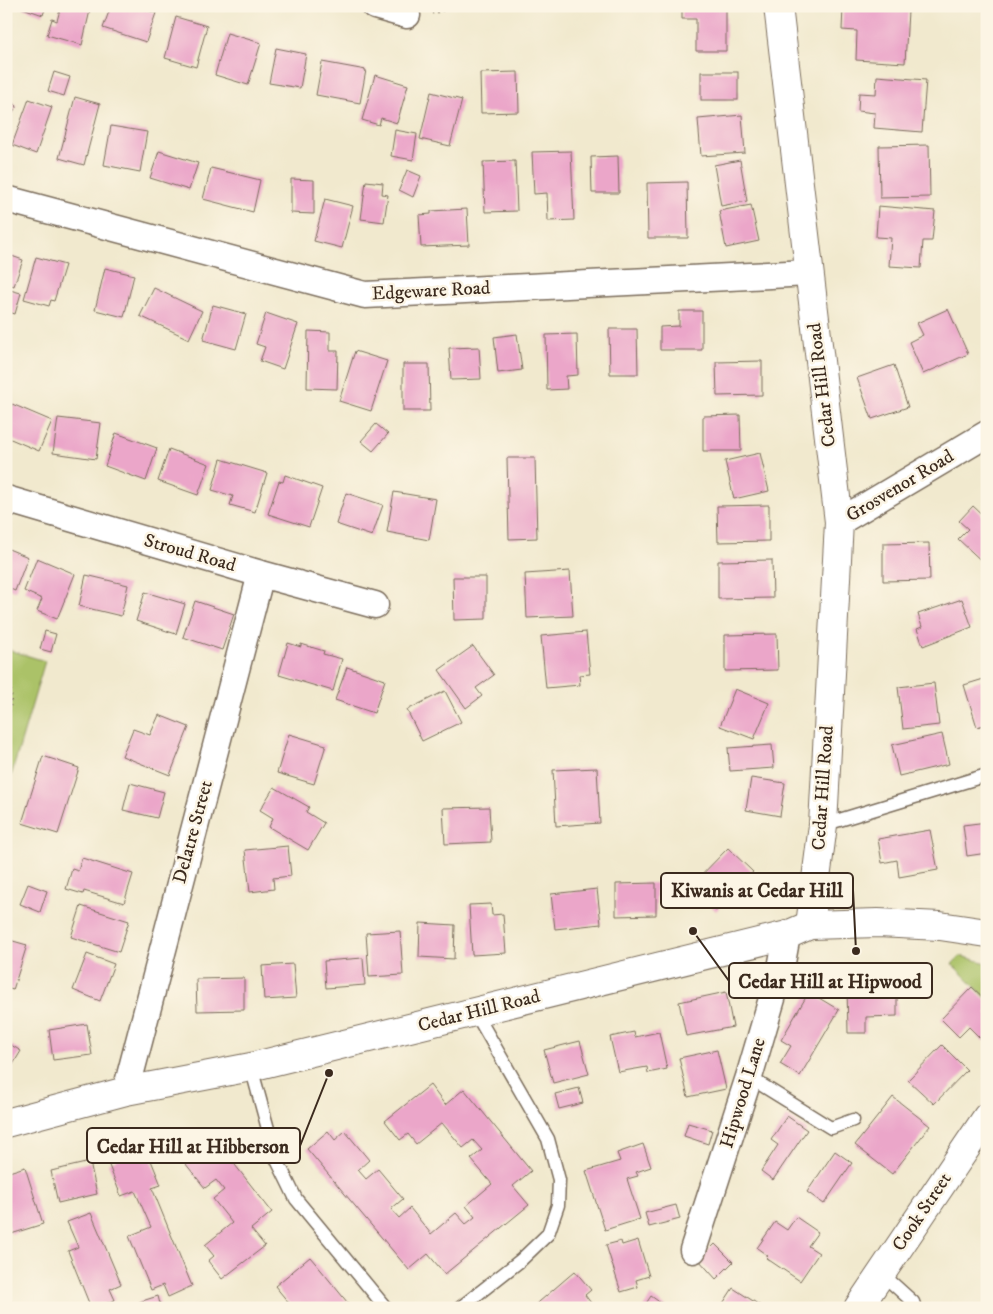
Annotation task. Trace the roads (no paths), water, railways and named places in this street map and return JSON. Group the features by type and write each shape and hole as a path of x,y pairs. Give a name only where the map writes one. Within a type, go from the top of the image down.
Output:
{"street":[{"path":"375,6 407,15"},
{"name":"Cedar Hill Road","path":"6,1123 126,1091 251,1067 799,930 823,825 839,522 778,6"},
{"name":"Edgeware Road","path":"6,199 366,295 809,273"},
{"name":"Grosvenor Road","path":"839,522 987,434"},
{"name":"Stroud Road","path":"6,499 261,574 375,605"},
{"name":"Delatre Street","path":"126,1091 261,574"},
{"path":"940,926 980,913 987,914"},
{"path":"799,930 878,924 940,926 987,933"},
{"name":"Hipwood Lane","path":"693,1250 749,1077 781,968 799,930"},
{"name":"Cook Street","path":"858,1308 987,1117"}],"lane":[{"path":"823,825 987,775"},
{"path":"460,1308 521,1260 548,1234 558,1205 559,1180 548,1139 476,1012"},
{"path":"251,1067 276,1158 296,1199 386,1308"},
{"path":"749,1077 831,1128 853,1120"},
{"path":"881,1273 913,1302 915,1308"}],"place":[{"name":"Cedar Hill at Hipwood","path":"693,931"},
{"name":"Kiwanis at Cedar Hill","path":"856,951"},
{"name":"Cedar Hill at Hibberson","path":"329,1073"}]}
